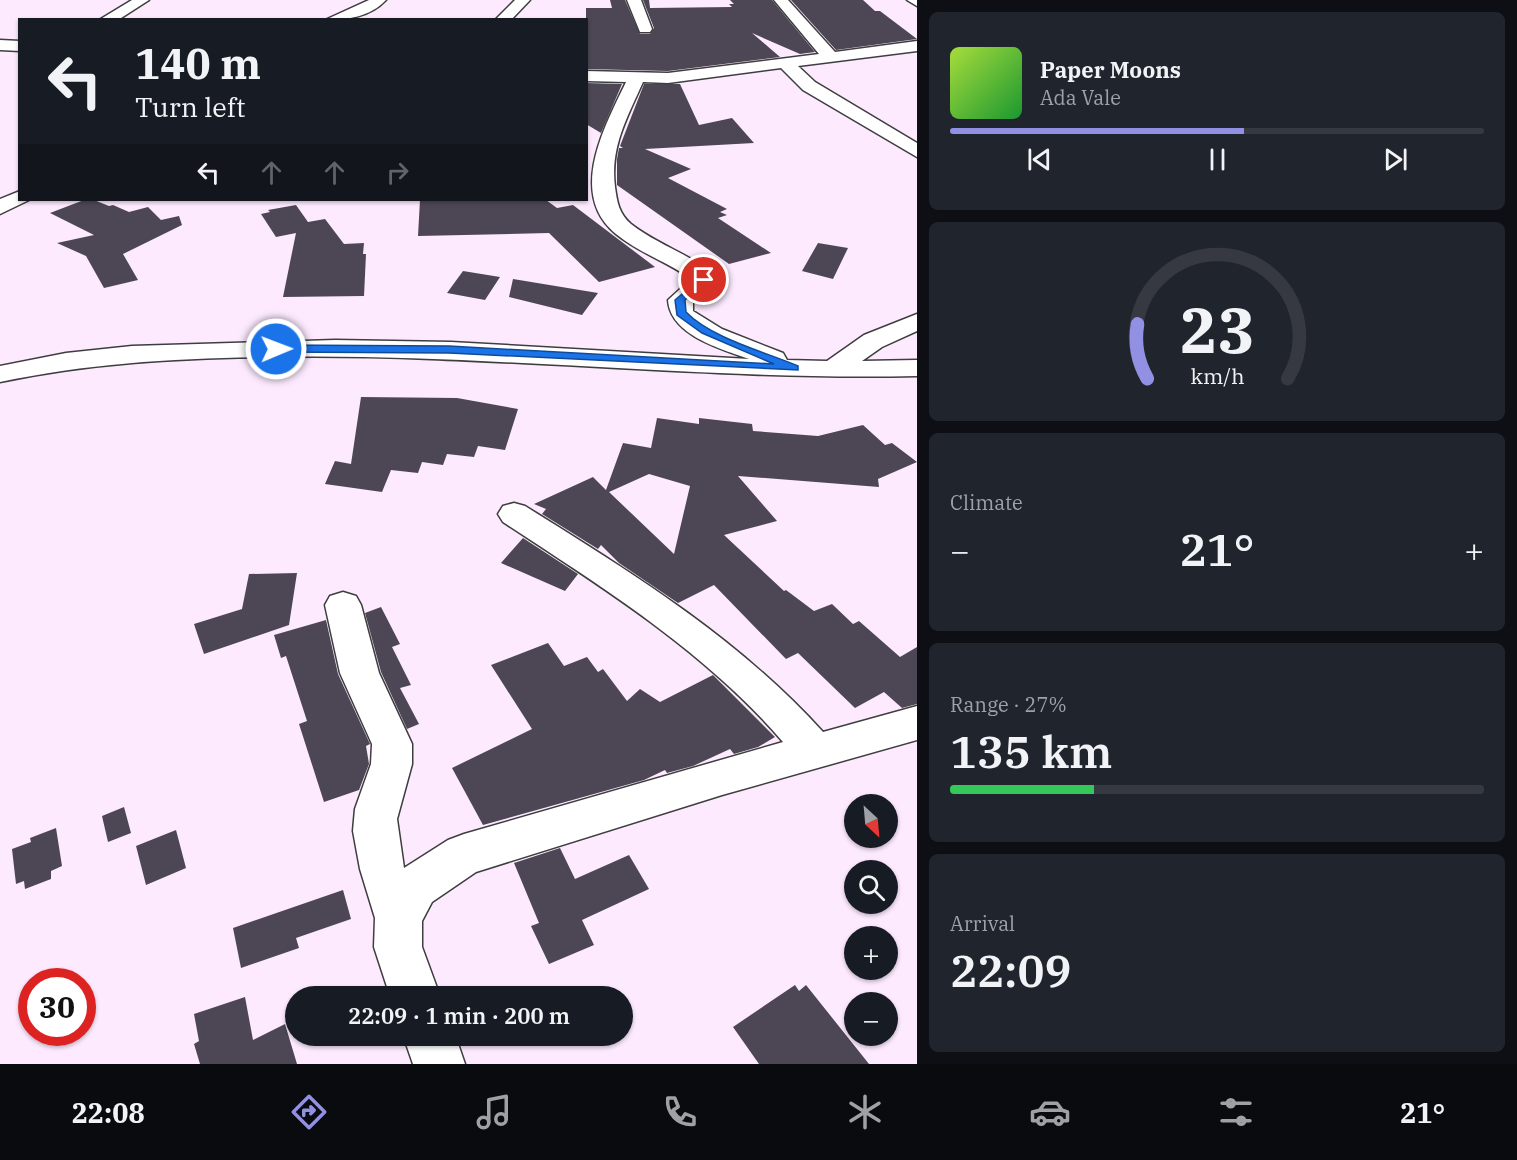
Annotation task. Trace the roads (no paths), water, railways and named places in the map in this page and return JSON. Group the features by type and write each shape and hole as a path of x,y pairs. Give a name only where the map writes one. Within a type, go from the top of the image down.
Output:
{"street":[{"path":"110,18 142,0"},
{"path":"338,18 357,12 379,0"},
{"path":"504,18 523,0"},
{"path":"634,0 645,29"},
{"path":"782,0 807,33 831,58"},
{"path":"0,45 18,46"},
{"path":"588,76 636,79 693,76 917,46"},
{"path":"784,62 809,86 917,151"},
{"path":"636,79 606,140 603,177 610,213 616,222 630,232 702,276 704,280 680,300 681,313 689,321 705,331 794,368"},
{"path":"0,208 18,198"},
{"path":"832,370 873,341 917,322"},
{"path":"0,363 169,352 344,348 449,350 832,370 917,368"},
{"path":"0,374 62,360"},
{"path":"514,514 621,584 729,663 785,714 814,750"},
{"path":"343,606 362,681 384,720 392,746 392,771 377,808 375,821 377,842 398,918 398,947 412,986"},
{"path":"398,918 416,886 464,855 814,750 917,723"},
{"path":"433,1046 439,1064"}]}
